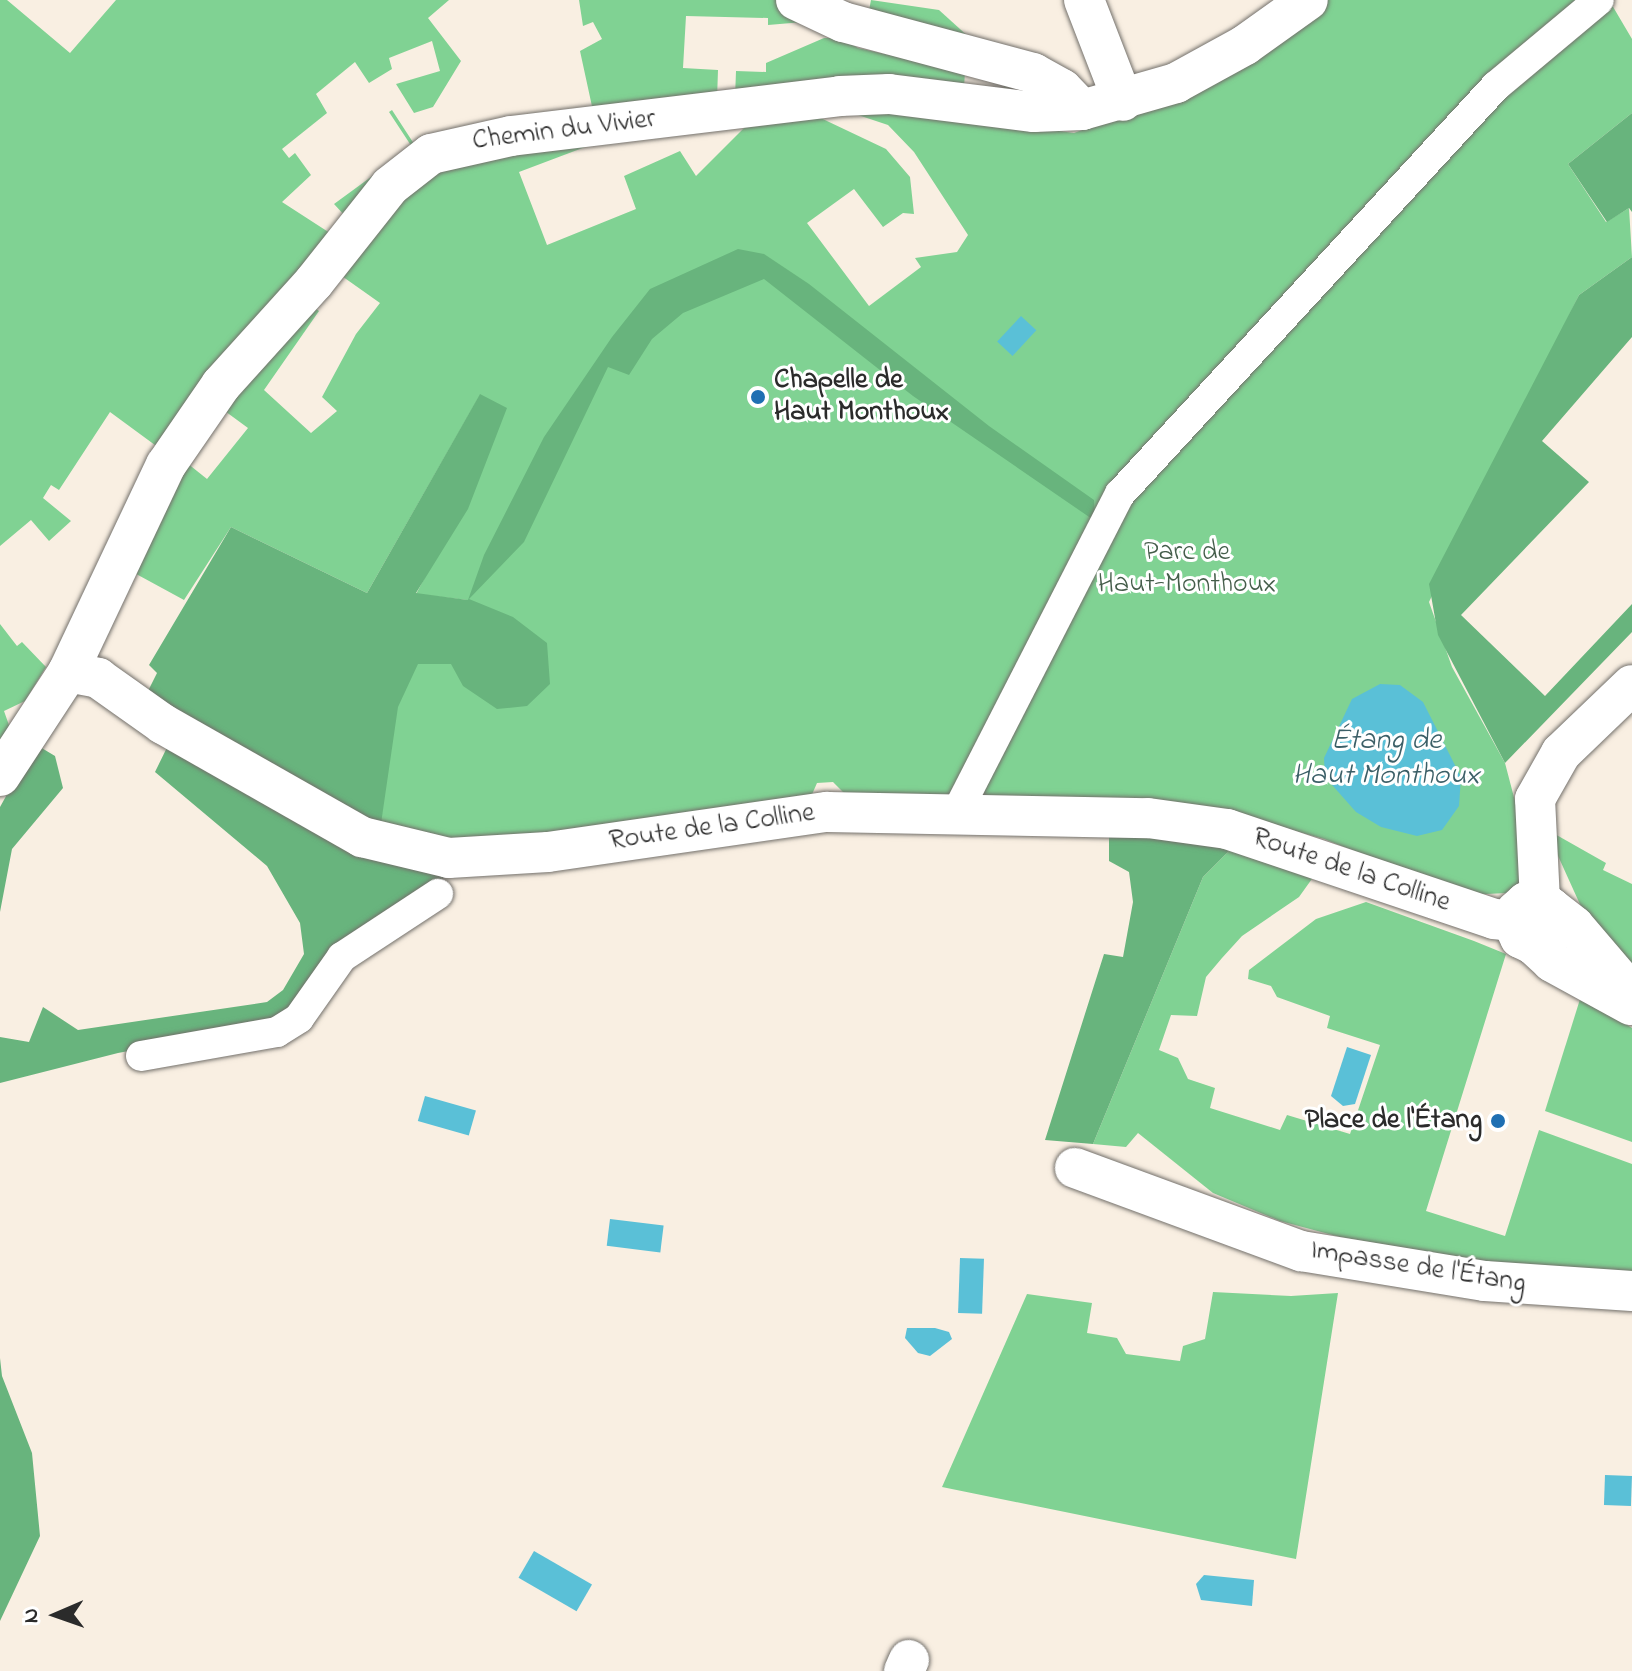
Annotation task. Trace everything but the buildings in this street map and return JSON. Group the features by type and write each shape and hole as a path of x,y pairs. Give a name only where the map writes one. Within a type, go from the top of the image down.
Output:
{"street":[{"path":"796,0 853,25 1033,73 1062,89 1082,110"},
{"path":"1084,0 1123,101"},
{"name":"Chemin du Vivier","path":"68,672 166,465 221,385 314,282 390,186 421,160 474,142 840,96 889,94 1057,114 1082,110 1123,101 1195,73 1308,0"},
{"path":"957,812 1120,494 1496,86 1599,0"},
{"path":"0,776 68,672"},
{"name":"Route de la Colline","path":"68,672 98,678 163,724 362,837 449,858 548,852 827,812 957,812 1148,818 1227,829 1494,919 1535,919"},
{"path":"1632,685 1561,753 1535,799 1535,919 1552,962 1632,1005"},
{"path":"141,1056 277,1032 299,1018 342,957 438,894"},
{"path":"1535,919 1632,994"},
{"name":"Impasse de l'Étang","path":"1075,1168 1301,1251 1485,1281 1632,1291"}],"green space":[{"path":"0,0 7,0 70,53 116,0 449,0 428,18 461,61 433,107 414,113 396,84 440,71 432,41 389,58 392,69 369,83 355,62 316,94 327,113 282,149 289,158 295,153 311,175 282,202 333,235 159,448 110,412 59,490 51,485 43,498 71,521 49,541 31,520 0,546"},
{"path":"579,0 779,0 815,21 768,25 768,18 686,16 683,68 718,70 717,100 593,111 580,51 602,39 593,22 583,26"},
{"path":"871,0 939,10 971,39 868,16"},
{"name":"Parc de Haut-Monthoux","path":"1326,0 1609,0 1632,39 1632,113 1568,164 1606,222 1629,208 1632,257 1579,295 1429,602 1452,667 1505,763 1516,805 1522,869 1518,886 1507,893 1466,895 1324,839 1250,818 978,798 974,789 953,787 947,798 845,794 833,782 817,783 810,799 600,830 453,841 349,819 389,639 467,600 416,594 431,566 480,395 367,593 231,527 184,600 127,569 182,459 207,479 248,428 218,406 309,304 319,311 264,390 311,433 337,411 322,397 356,334 380,303 339,274 341,261 435,165 609,138 519,172 547,245 636,209 624,176 680,151 696,176 745,127 808,112 886,149 910,177 914,214 903,213 883,227 854,189 807,223 869,306 921,267 915,258 957,252 968,235 914,152 888,125 852,113 938,114 1074,133 1176,95"},
{"path":"824,38 841,38 858,48 965,72 964,87 1000,93 1008,80 1034,88 1028,96 1014,98 886,82 735,98 736,71 766,72 766,63"},
{"path":"392,110 418,150 346,217 334,204 412,147 389,112"},
{"path":"1632,113 1632,212 1629,208 1607,222 1568,164"},
{"path":"738,249 764,254 809,284 989,426 1094,500 1095,521 913,396 764,279 683,313 652,339 629,375 608,367 524,542 469,599 513,617 547,643 550,684 527,706 497,709 463,686 451,664 418,664 398,707 376,858 445,876 438,885 271,1024 118,1053 0,1083 0,1037 29,1042 43,1007 78,1030 267,1002 283,990 304,954 300,923 267,866 155,772 179,723 147,693 157,673 149,665 231,527 367,593 480,394 507,408 468,509 416,593 468,600 484,555 544,437 612,337 650,289"},
{"path":"1632,257 1632,337 1542,441 1589,482 1461,615 1545,696 1632,604 1632,632 1505,763 1438,635 1429,584 1579,295"},
{"path":"0,624 17,646 22,642 46,667 25,701 4,711 10,728 0,745"},
{"path":"35,744 55,756 63,788 12,849 0,912 0,807"},
{"path":"1109,827 1234,846 1203,877 1093,1144 1045,1140 1104,954 1123,957 1133,902 1129,872 1109,861"},
{"path":"1553,833 1606,863 1603,870 1632,884 1632,971 1583,911 1554,847"},
{"path":"1234,846 1314,876 1299,897 1242,936 1206,977 1197,1016 1171,1015 1159,1050 1178,1058 1188,1079 1215,1088 1210,1108 1280,1130 1287,1115 1350,1134 1380,1045 1327,1028 1330,1016 1277,997 1271,986 1248,979 1249,970 1316,919 1366,902 1474,941 1506,954 1426,1211 1505,1236 1539,1130 1632,1164 1632,1272 1496,1264 1340,1237 1280,1221 1213,1193 1138,1133 1126,1147 1093,1144 1203,877"},
{"path":"1581,996 1632,1028 1632,1142 1545,1111"},
{"path":"1213,1292 1291,1296 1338,1293 1296,1559 942,1487 1027,1294 1092,1303 1087,1333 1117,1338 1126,1354 1180,1361 1183,1346 1205,1339"},
{"path":"0,1358 2,1376 32,1453 40,1536 0,1621"}],"water":[{"path":"1021,316 1036,330 1012,356 997,342"},
{"name":"Étang de Haut Monthoux","path":"1380,684 1400,685 1423,702 1461,777 1459,806 1442,830 1417,836 1381,827 1356,812 1325,777 1324,758 1352,699"},
{"path":"1347,1047 1371,1055 1355,1104 1343,1106 1331,1096"},
{"path":"425,1096 476,1111 469,1136 418,1121"},
{"path":"610,1219 664,1226 660,1252 607,1246"},
{"path":"960,1258 984,1259 982,1314 958,1313"},
{"path":"907,1328 935,1328 949,1332 952,1339 930,1356 918,1353 905,1338"},
{"path":"1605,1475 1632,1476 1631,1506 1604,1505"},
{"path":"534,1551 592,1584 577,1611 518,1578"},
{"path":"1204,1575 1254,1580 1252,1606 1201,1600 1196,1584"}],"place":[{"name":"Chapelle de Haut Monthoux","path":"758,397"},
{"name":"Place de l'Étang","path":"1498,1121"}]}
